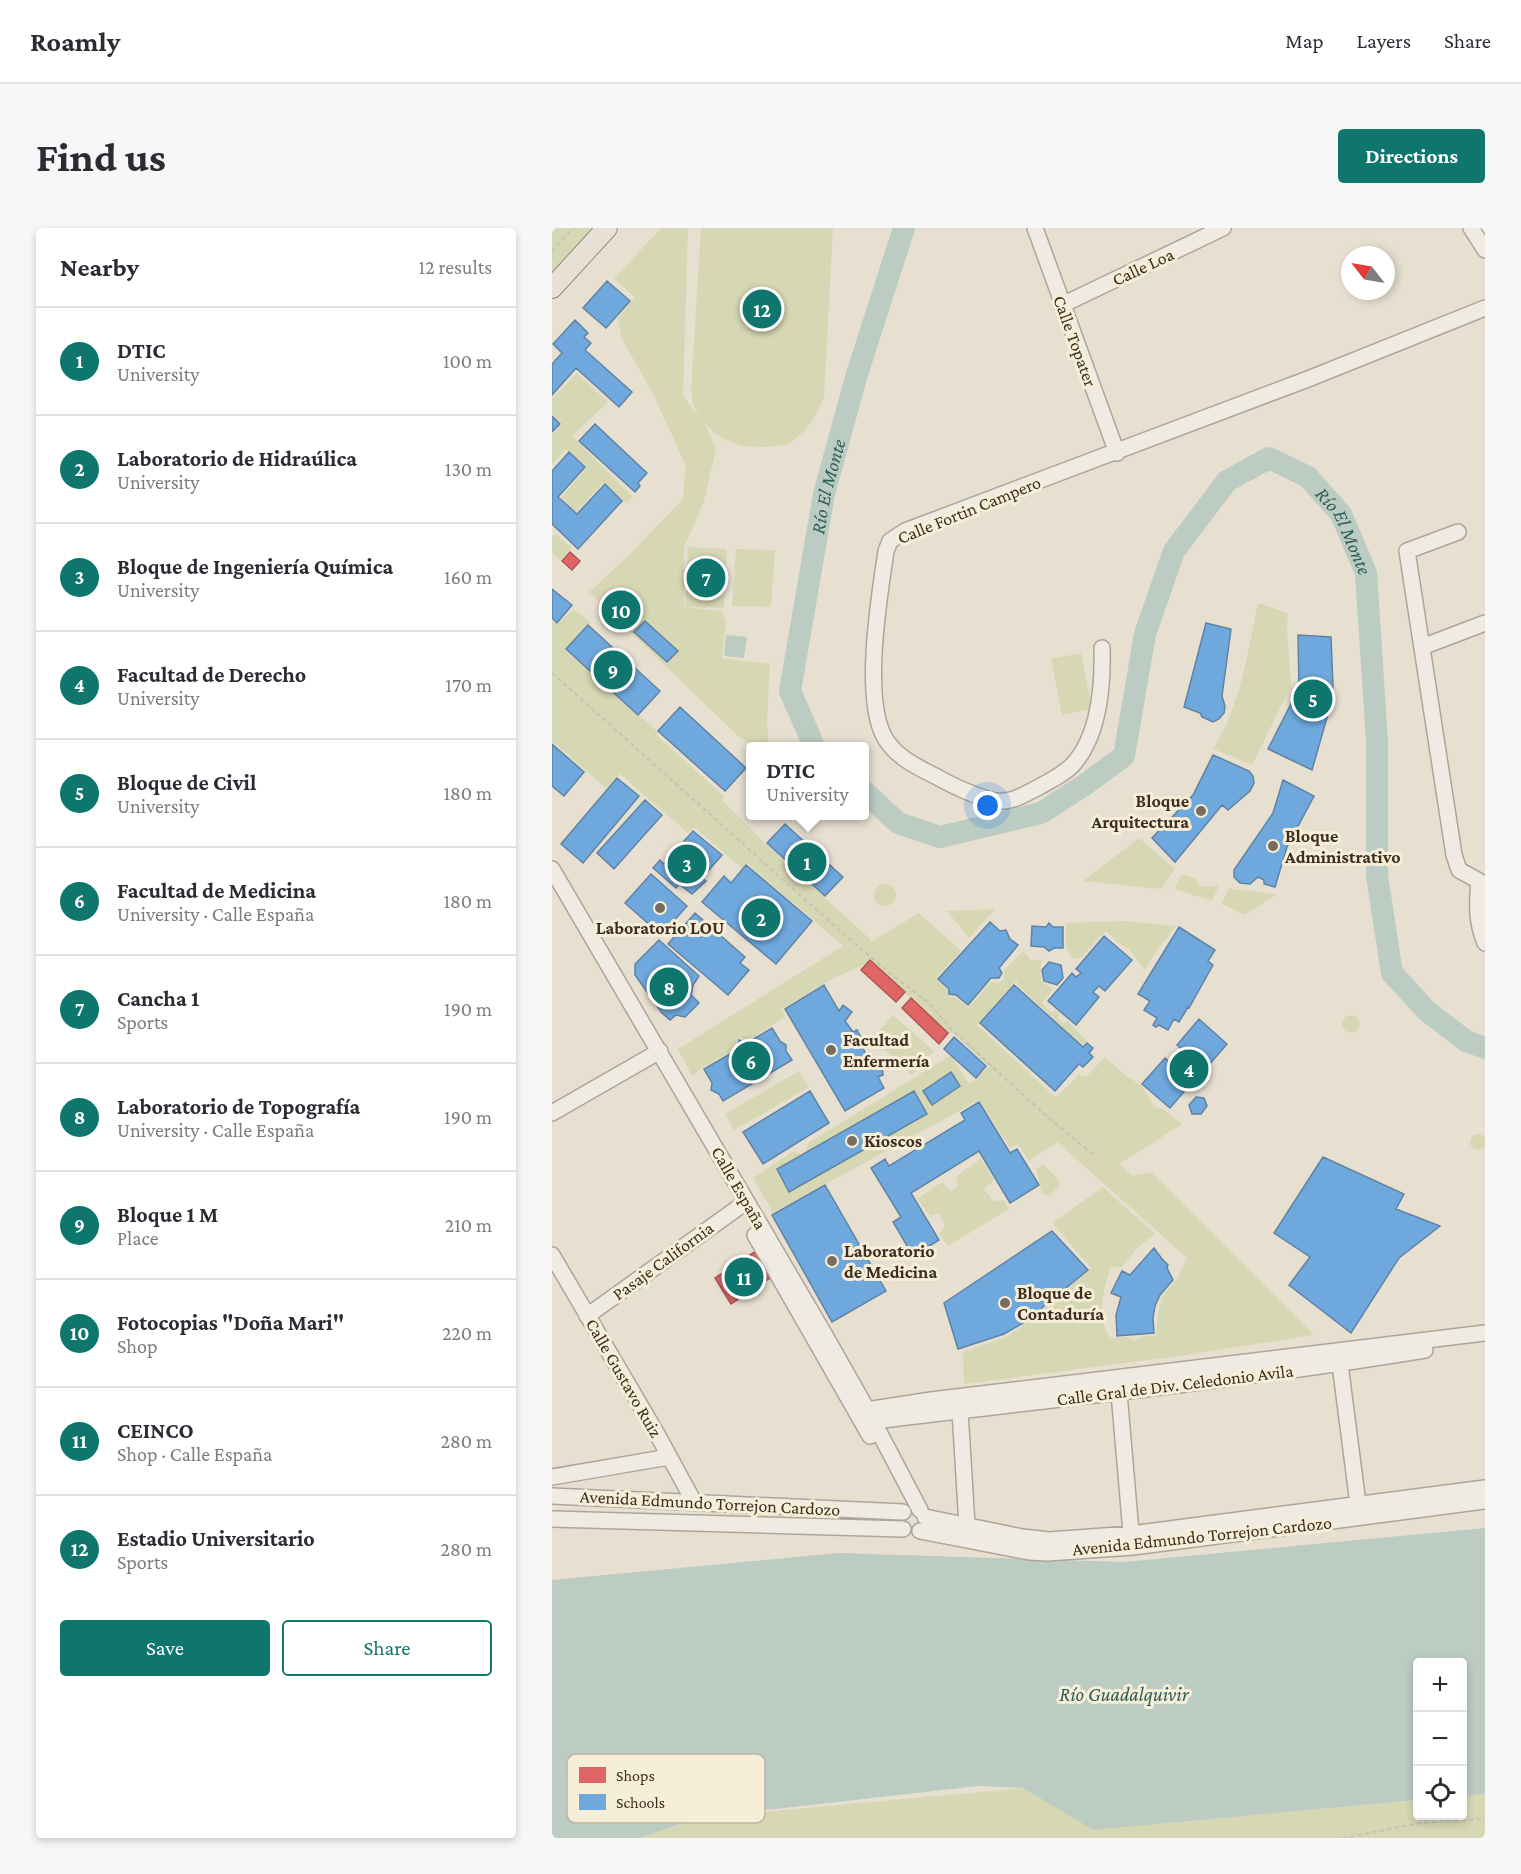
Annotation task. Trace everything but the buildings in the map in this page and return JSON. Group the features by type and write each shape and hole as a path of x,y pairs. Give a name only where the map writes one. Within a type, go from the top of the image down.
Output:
{"main road":[{"path":"552,288 606,228"}],"street":[{"name":"Calle Topater","path":"1035,228 1117,453"},
{"name":"Calle Loa","path":"1062,305 1223,228"},
{"path":"1471,228 1485,250"},
{"name":"Calle Fortin Campero","path":"1102,648 1098,713 1086,745 1076,762 1065,772 1024,795 1008,801 994,801 948,783 912,764 892,748 882,734 876,715 873,662 886,551 890,541 905,531 1117,453 1485,308"},
{"path":"1458,532 1407,551 1454,855 1460,870 1482,876 1478,919 1485,944"},
{"path":"1422,647 1485,623"},
{"name":"Calle España","path":"552,869 865,1417 915,1516"},
{"name":"Calle España","path":"554,890 656,1053 739,1207 865,1417"},
{"path":"552,1113 656,1053"},
{"name":"Pasaje California","path":"587,1316 739,1207"},
{"name":"Calle Gustavo Ruiz","path":"552,1255 694,1502"},
{"path":"865,1417 1485,1333"},
{"name":"Calle Gral de Div. Celedonio Avila","path":"865,1417 960,1411 1119,1393 1340,1364 1485,1341"},
{"path":"1340,1364 1358,1504"},
{"path":"1119,1393 1132,1540"},
{"path":"960,1411 967,1526"},
{"path":"552,1477 669,1457"},
{"name":"Avenida Edmundo Torrejon Cardozo","path":"552,1496 694,1502 915,1516 1022,1537 1049,1540 1132,1540 1358,1504 1485,1488"},
{"name":"Avenida Edmundo Torrejon Cardozo","path":"552,1519 903,1529 900,1522 915,1516 1029,1552 1485,1501"}],"path":[{"path":"552,251 573,228"},
{"path":"552,673 848,938 929,1003 970,1046 1043,1113 1095,1156"},
{"path":"1343,1838 1420,1823 1485,1819"}],"green space":[{"path":"553,228 593,228 552,272 552,230"},
{"path":"661,228 688,228 683,396 706,426 716,449 704,501 684,548 684,607 722,611 726,622 722,658 770,664 767,723 769,742 748,742 739,737 589,592 627,557 683,499 686,466 653,394 622,339 618,318 635,297 614,279"},
{"path":"701,228 833,228 824,397 810,424 787,444 750,447 728,441 709,428 694,407 691,391"},
{"path":"577,373 608,402 572,436 633,497 626,503 606,484 601,485 576,512 561,498 587,467 566,449 552,464 552,435 562,424 552,414 552,399"},
{"path":"556,534 572,548 560,560 552,553 552,536"},
{"path":"688,547 727,549 724,608 685,607"},
{"path":"736,549 775,550 771,607 732,606"},
{"path":"1258,603 1288,613 1291,686 1252,765 1213,749 1236,697"},
{"path":"573,609 590,622 565,650 658,732 656,735 725,797 722,800 766,844 871,942 919,913 961,951 936,978 948,990 949,996 958,999 968,1008 991,982 1000,983 1004,979 1004,970 1023,951 1031,961 1042,959 1040,972 1043,983 1053,989 1042,1003 1052,1013 1055,1010 1059,1014 1058,1019 1063,1023 1068,1021 1087,1041 1082,1045 1017,985 1017,980 977,1025 1056,1098 1079,1074 1086,1077 1105,1057 1125,1075 1142,1086 1154,1107 1163,1109 1182,1124 1120,1164 1133,1176 1151,1172 1314,1335 1186,1355 964,1384 963,1352 1008,1336 1053,1303 1091,1268 1052,1223 1103,1187 1155,1234 1136,1249 1121,1268 1111,1266 1103,1294 1102,1312 1103,1322 1111,1338 1127,1337 1135,1341 1143,1336 1156,1336 1158,1313 1164,1294 1177,1279 1187,1258 1057,1142 1029,1161 1017,1144 1010,1148 979,1100 773,1213 753,1178 794,1151 804,1156 808,1143 951,1055 969,1084 989,1067 952,1032 949,1034 870,960 828,981 782,1009 785,1017 748,1041 739,1037 732,1051 703,1067 692,1076 678,1049 843,946 747,863 742,868 694,827 688,833 620,774 606,788 552,741 552,620 558,624"},
{"path":"1081,653 1092,709 1062,715 1051,659"},
{"path":"1139,838 1175,869 1161,889 1083,881"},
{"path":"1182,874 1197,879 1198,885 1210,887 1219,885 1212,901 1174,889"},
{"path":"881,884 889,884 896,891 896,899 889,906 881,906 874,899 874,891"},
{"path":"1229,888 1276,895 1245,915 1222,904"},
{"path":"995,909 969,938 947,911"},
{"path":"1123,921 1176,926 1145,970 1128,948 1118,943 1107,932 1102,934 1081,958 1072,958 1066,948 1066,923"},
{"path":"893,1015 934,1051 912,1075 872,1039"},
{"path":"1347,1015 1355,1015 1360,1020 1358,1031 1347,1033 1342,1028 1342,1020"},
{"path":"799,1071 809,1087 734,1130 725,1114"},
{"path":"1478,1134 1484,1136 1486,1142 1484,1148 1478,1150 1472,1148 1470,1142 1472,1136"},
{"path":"981,1159 994,1180 984,1189 993,1201 1004,1200 1009,1209 948,1246 939,1234 945,1227 940,1213 930,1216 917,1199 942,1182 951,1192 958,1186 956,1176"},
{"path":"1043,1164 1059,1180 1060,1185 1049,1196 1042,1193 1036,1169"},
{"path":"1023,1788 1093,1830 1413,1800 1413,1820 1467,1820 1467,1796 1485,1794 1485,1838 640,1838 682,1823 765,1823 765,1812"}],"water":[{"path":"726,635 747,637 744,658 724,656"},
{"name":"Río Guadalquivir","path":"1485,1528 1485,1794 1467,1796 1467,1658 1413,1658 1413,1800 1093,1830 1023,1788 978,1786 765,1810 765,1754 567,1754 567,1823 682,1823 640,1838 552,1838 552,1580 839,1553 1124,1562"}],"waterway":[{"name":"Río El Monte","path":"812,742 790,691 824,494 857,374 904,228"},
{"name":"Río El Monte","path":"869,796 898,823 940,837 1041,813 1124,756 1145,634 1174,551 1227,481 1269,458 1308,477 1341,514 1366,573 1377,741 1377,876 1392,973 1427,1011 1466,1041 1485,1048"}],"place":[{"name":"Estadio Universitario","path":"762,309"},
{"name":"Cancha 1","path":"706,578"},
{"name":"Fotocopias \"Doña Mari\"","path":"621,610"},
{"name":"Bloque 1 M","path":"613,670"},
{"name":"Bloque de Civil","path":"1313,699"},
{"name":"Bloque Arquitectura","path":"1201,811"},
{"name":"Bloque Administrativo","path":"1273,846"},
{"name":"DTIC","path":"807,862"},
{"name":"Bloque de Ingeniería Química","path":"687,864"},
{"name":"Laboratorio LOU","path":"660,908"},
{"name":"Laboratorio de Hidraúlica","path":"761,918"},
{"name":"Laboratorio de Topografía","path":"669,987"},
{"name":"Facultad Enfermería","path":"831,1050"},
{"name":"Facultad de Medicina","path":"751,1061"},
{"name":"Facultad de Derecho","path":"1189,1069"},
{"name":"Kioscos","path":"852,1141"},
{"name":"Laboratorio de Medicina","path":"832,1261"},
{"name":"CEINCO","path":"744,1277"},
{"name":"Bloque de Contaduría","path":"1005,1303"}]}
